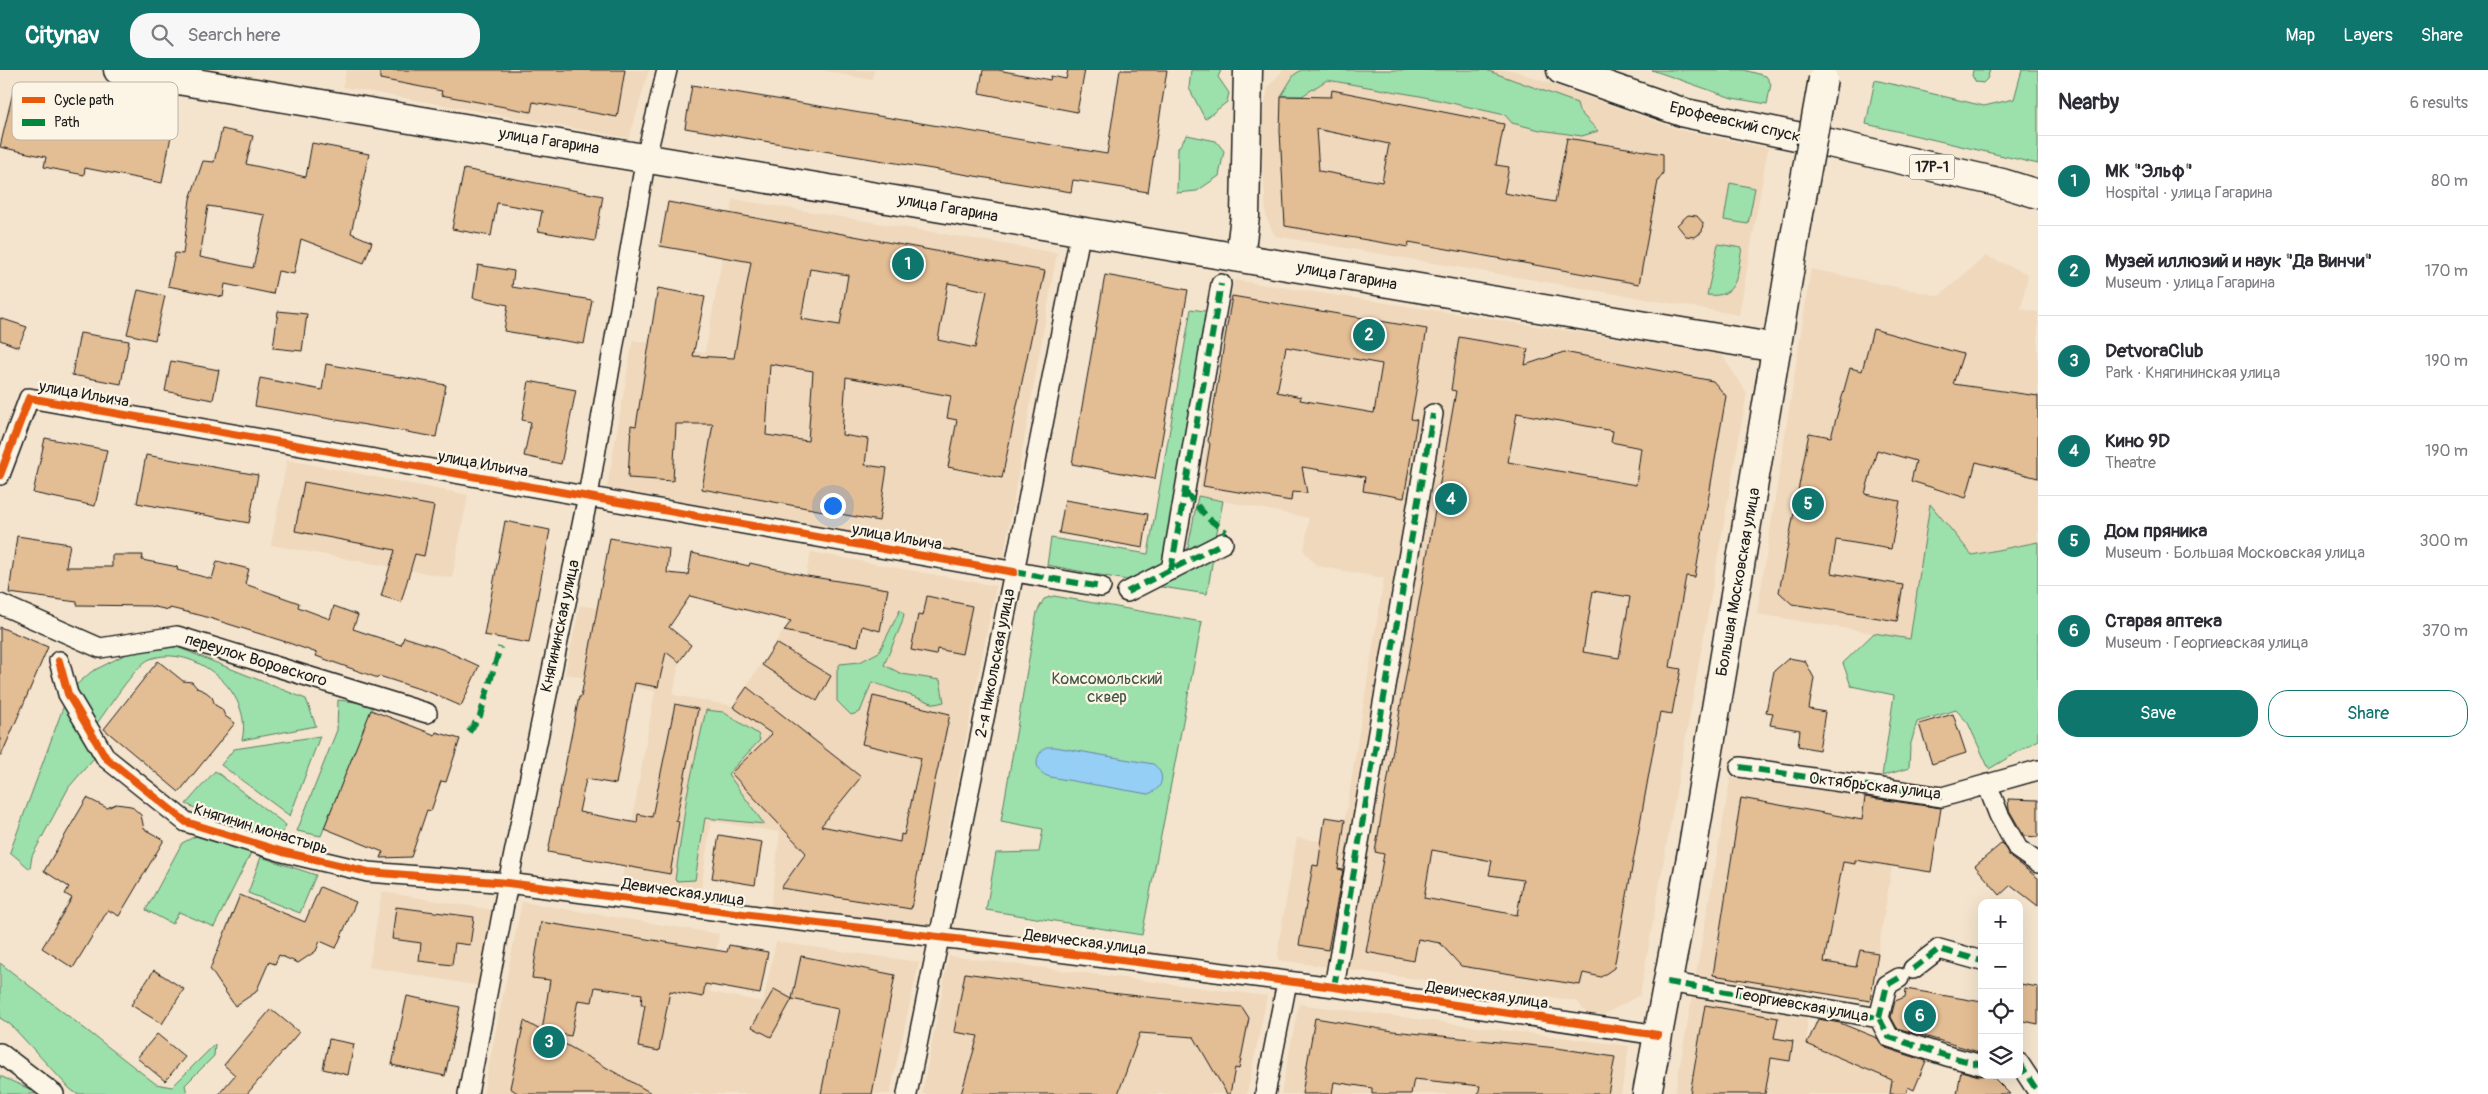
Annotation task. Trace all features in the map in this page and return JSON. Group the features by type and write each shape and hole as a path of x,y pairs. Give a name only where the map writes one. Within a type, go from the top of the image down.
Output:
{"main road":[{"name":"улица Гагарина","path":"118,70 1778,348"},
{"name":"Ерофеевский спуск","path":"1561,70 1685,113 1825,142 2002,183 2038,194"},
{"name":"Большая Московская улица","path":"1647,1094 1824,75"},
{"path":"1240,258 1245,216 1250,76"}],"street":[{"name":"Княгининская улица","path":"468,1094 508,883 588,496 646,157 667,70"},
{"name":"2-я Никольская улица","path":"907,1094 937,938 1014,572 1080,230"},
{"path":"1171,570 1221,284"},
{"name":"улица Ильича","path":"0,475 29,398 1101,587"},
{"path":"1334,987 1433,414"},
{"path":"1127,592 1223,543"},
{"name":"переулок Воровского","path":"0,604 100,648 177,636 427,713"},
{"name":"Княгинин монастырь","path":"59,661 68,694 106,758 186,822 283,852 368,872 508,883"},
{"name":"Октябрьская улица","path":"1740,767 1942,797 2038,770"},
{"path":"1986,784 1999,815 2018,849 2038,863"},
{"name":"Девическая улица","path":"508,883 1334,987 1658,1035"},
{"path":"1879,1018 1887,985 1906,974 1939,949 1978,961"},
{"path":"1265,1094 1287,982"},
{"name":"Георгиевская улица","path":"1667,982 1879,1018 1889,1037 1978,1064"},
{"path":"0,1054 54,1094"},
{"path":"2023,1070 2038,1092"}],"shaded area":[{"path":"346,70 649,70 629,138 343,87"},
{"path":"821,70 874,70 872,80"},
{"path":"1283,70 1512,70 1680,130 1768,148 1739,315 1275,236 1266,217 1261,128 1268,87"},
{"path":"733,199 1057,253 1003,560 607,488 633,340 705,353"},
{"path":"1986,256 2028,274 2021,309 2038,312 2038,542 1972,555 1927,525 1910,639 1757,614 1811,269 1939,296"},
{"path":"1234,280 1721,354 1747,393 1640,995 1603,1015 1585,1012 1577,1001 1278,960 1279,941 1297,838 1341,844 1384,578 1317,566 1304,551 1309,518 1198,496"},
{"path":"287,460 468,495 452,578 271,545"},
{"path":"811,552 996,586 929,927 771,907 780,832 711,821 700,895 621,884 655,691 565,674 580,605 651,619 644,637 679,662 673,695 733,706 798,609"},
{"path":"1731,775 1866,795 1855,860 1892,866 1870,1001 1807,990 1807,1044 1893,1081 1890,1094 1675,1094"},
{"path":"382,892 493,910 480,986 369,967"},
{"path":"522,902 719,934 710,992 763,1002 776,942 919,962 890,1094 483,1094"},
{"path":"949,956 1267,996 1247,1094 922,1094"},
{"path":"1299,1004 1629,1046 1621,1094 1281,1094"}],"green space":[{"path":"1191,70 1221,70 1218,77 1229,93 1227,102 1205,119 1189,88"},
{"path":"1301,70 1486,70 1577,103 1579,111 1598,131 1582,136 1540,130 1512,123 1505,115 1420,96 1327,80 1302,96 1281,96 1294,75"},
{"path":"1652,70 1744,70 1766,76 1771,84 1767,104 1732,98"},
{"path":"1973,70 1990,70 1987,79 1983,83 1976,82 1972,76"},
{"path":"2022,70 2038,70 2038,164 1866,124 1875,80 1984,106 2014,99"},
{"path":"1187,135 1216,141 1224,151 1219,176 1197,191 1177,193 1178,148"},
{"path":"1730,183 1755,188 1748,224 1724,220"},
{"path":"1718,244 1742,248 1737,275 1731,288 1725,293 1707,295"},
{"path":"1191,309 1211,312 1166,563 1126,580 1047,565 1051,538 1148,554"},
{"path":"1198,496 1223,501 1216,537 1187,553"},
{"path":"1930,504 1972,555 2038,542 2038,740 1989,769 1968,723 1956,710 1917,722 1910,747 1909,768 1882,776 1894,695 1851,686 1843,663 1874,633 1910,639"},
{"path":"1213,558 1207,594 1155,586"},
{"name":"Комсомольский сквер","path":"1054,596 1202,622 1142,935 986,910 996,853 1039,852 1043,829 1001,821 1037,612 1044,599"},
{"path":"900,610 904,614 902,623 884,665 902,674 940,680 944,702 935,704 872,682 860,712 851,715 837,701 837,670 840,664 860,662 879,652"},
{"path":"177,647 306,699 316,726 242,740 243,722 239,705 230,689 202,665 185,658 167,656 150,659 144,663 129,679 95,726 74,687 91,672 132,651"},
{"path":"338,700 374,704 321,836 297,831 337,730"},
{"path":"64,705 94,758 69,787 32,856 30,869 10,852"},
{"path":"706,710 723,712 758,734 760,740 728,774 764,824 705,818 695,880 677,881 675,880 687,795"},
{"path":"320,736 290,816 221,765 234,749"},
{"path":"215,771 286,825 283,832 250,833 186,804"},
{"path":"196,836 251,853 214,927 179,912 172,924 146,910 182,843"},
{"path":"261,857 316,875 300,913 248,893"},
{"path":"0,963 156,1084 172,1087 215,1044 214,1056 185,1085 187,1094 77,1094 70,1089 11,1025 0,1018"},
{"path":"0,1076 34,1091 38,1094 0,1094"}],"water":[{"path":"1046,747 1153,764 1160,772 1160,785 1148,794 1050,777 1041,772 1037,764 1039,755"}],"building":[{"path":"380,70 625,70 617,117 533,102 531,112 441,95 442,91 380,79"},
{"path":"983,70 998,70 1050,80 1051,76 1066,79 1068,70 1085,70 1077,112 979,93"},
{"path":"1120,70 1167,70 1148,192 1073,180 1071,192 685,128 692,85 1107,154"},
{"path":"1332,90 1504,124 1496,165 1509,167 1504,193 1555,202 1567,138 1663,154 1663,173 1658,181 1639,284 1409,242 1408,247 1285,226 1280,131 1281,96 1331,97","holes":["1316,129 1389,144 1382,182 1319,171"]},
{"path":"12,96 12,140 170,140 162,183 85,168 84,175 44,167 46,157 0,147"},
{"path":"222,129 253,136 246,164 306,177 312,143 369,154 351,233 372,242 364,263 301,239 294,274 278,271 273,294 225,284 223,297 168,286 175,253 183,254 190,199 203,161 214,162","holes":["208,206 265,215 253,268 200,257"]},
{"path":"464,169 603,196 595,241 538,231 542,211 497,203 491,236 452,229"},
{"path":"668,202 1045,271 1002,478 948,467 957,420 947,418 951,396 846,377 842,435 868,439 865,465 887,468 879,521 702,489 713,424 676,424 673,481 628,478 631,425 636,426 658,288 705,297 693,356 734,358 751,262 660,246","holes":["810,269 848,275 840,325 801,319","948,283 987,291 975,348 938,340","770,364 813,371 808,441 766,435"]},
{"path":"1688,215 1697,216 1703,223 1702,232 1695,237 1686,236 1677,225"},
{"path":"478,265 514,271 512,287 592,300 584,344 504,331 508,305 473,298"},
{"path":"1105,275 1188,290 1155,479 1072,464"},
{"path":"138,290 165,296 155,340 127,334"},
{"path":"1232,296 1427,329 1411,419 1417,420 1404,498 1363,491 1365,477 1302,467 1307,493 1292,492 1291,501 1203,486 1210,444 1208,441","holes":["1286,347 1382,364 1374,413 1300,400 1301,397 1277,392"]},
{"path":"278,311 307,314 302,351 273,348"},
{"path":"0,318 27,327 18,347 0,340"},
{"path":"1873,329 1963,354 1953,384 2038,396 2038,478 1976,462 1966,498 1911,481 1916,461 1877,450 1865,494 1900,501 1891,549 1836,540 1831,573 1903,585 1897,621 1792,604 1779,592 1809,433 1831,437 1850,368 1862,371"},
{"path":"80,333 129,341 121,384 72,375"},
{"path":"1459,337 1528,349 1525,365 1564,352 1713,381 1726,396 1695,577 1686,576 1670,667 1681,669 1672,714 1660,712 1614,968 1601,977 1583,973 1580,985 1461,966 1440,943 1418,939 1414,961 1366,952 1384,854 1375,852 1456,391 1451,390","holes":["1517,413 1613,431 1611,442 1641,448 1636,485 1508,462","1593,591 1630,597 1619,658 1583,652","1432,850 1492,861 1489,875 1523,880 1517,915 1424,898"]},
{"path":"171,361 219,370 213,400 165,391"},
{"path":"326,364 446,385 436,437 255,406 260,378 322,390"},
{"path":"529,381 576,390 561,464 524,456 531,422 522,420"},
{"path":"45,438 107,450 95,506 33,493"},
{"path":"146,455 258,475 249,523 137,503"},
{"path":"304,482 434,506 424,556 415,554 401,602 381,596 395,550 295,531"},
{"path":"1065,500 1148,514 1143,548 1059,533"},
{"path":"505,521 550,530 529,643 484,635"},
{"path":"17,536 70,544 66,567 112,567 112,555 143,555 142,560 178,567 177,570 212,579 217,561 249,569 245,584 299,603 298,607 330,619 334,606 358,615 353,629 401,645 404,637 442,649 479,666 461,706 429,692 379,676 378,678 316,656 317,653 286,642 203,616 170,608 169,610 150,606 77,605 77,602 9,593"},
{"path":"610,538 669,549 667,573 688,575 692,553 749,566 750,563 807,576 888,589 880,631 862,626 858,646 784,631 791,621 690,596 669,627 691,645 679,662 666,652 658,687 635,683 616,784 586,779 579,812 637,823 638,814 652,817 675,704 698,709 676,821 679,822 670,874 548,852 579,697 581,697"},
{"path":"927,596 972,606 962,654 937,649 936,655 911,650 918,615 923,616"},
{"path":"0,627 48,647 1,756 0,756"},
{"path":"776,643 831,676 817,701 762,665"},
{"path":"1789,658 1805,661 1814,678 1809,709 1825,712 1819,750 1798,746 1800,730 1770,725 1773,713 1766,712 1774,671"},
{"path":"158,661 183,681 192,682 197,688 206,692 212,697 215,705 222,709 225,716 235,723 179,792 104,729"},
{"path":"747,687 861,777 821,826 900,842 901,834 904,835 921,758 862,744 873,696 950,714 934,785 911,909 781,888 806,853 731,773 772,734 733,707"},
{"path":"371,710 435,735 436,732 460,739 446,782 441,781 431,811 427,810 411,857 381,858 383,852 324,828"},
{"path":"1953,714 1966,753 1932,764 1919,724"},
{"path":"1865,797 1941,808 1931,872 1855,860 1855,864 1843,862 1824,962 1856,967 1860,950 1878,953 1870,1001 1713,975 1741,798 1862,820"},
{"path":"87,798 107,808 116,804 131,806 141,815 144,829 164,840 119,916 108,910 73,968 42,948 72,898 65,894 69,887 44,871"},
{"path":"2008,799 2038,800 2038,837 2024,836 2009,810"},
{"path":"1325,817 1345,820 1338,869 1343,870 1328,950 1299,945 1313,865 1318,866"},
{"path":"719,835 762,842 755,885 712,878"},
{"path":"2002,843 2011,858 2038,878 2038,906 2011,885 2000,895 1975,866"},
{"path":"320,887 356,902 336,948 320,941 316,951 298,963 279,955 275,964 269,962 256,992 235,1006 210,969 240,895 305,922"},
{"path":"396,907 474,917 470,945 455,943 452,965 419,961 421,943 392,939"},
{"path":"541,922 727,952 729,945 768,952 760,994 705,984 703,997 670,991 659,1051 638,1047 645,1005 641,1005 642,994 595,987 592,1002 578,1000 571,1036 542,1031 550,980 532,978"},
{"path":"801,956 895,975 872,1094 821,1094 838,1009 792,999"},
{"path":"154,970 184,989 162,1024 131,1005"},
{"path":"965,973 1092,991 1242,1007 1249,1018 1239,1069 1235,1068 1230,1094 1227,1094 1194,1037 1140,1033 1118,1094 961,1094 978,1036 954,1032"},
{"path":"2023,984 2038,987 2038,1024 2023,1021"},
{"path":"774,989 792,999 771,1037 752,1027"},
{"path":"1906,989 1978,1001 1978,1052 1897,1028 1891,1017 1895,1001 1905,997"},
{"path":"407,996 460,1007 445,1076 392,1065"},
{"path":"1705,1005 1778,1018 1774,1038 1793,1041 1790,1061 1771,1058 1765,1094 1690,1094"},
{"path":"271,1009 299,1032 247,1094 219,1094 235,1075 224,1065"},
{"path":"1315,1018 1393,1031 1557,1048 1615,1057 1608,1094 1478,1094 1480,1086 1414,1079 1411,1094 1372,1094 1372,1088 1334,1082 1332,1094 1302,1094"},
{"path":"1818,1019 1840,1023 1877,1038 1886,1048 1926,1061 1914,1090 1908,1087 1906,1094 1890,1094 1892,1080 1807,1044"},
{"path":"524,1021 653,1094 519,1094 510,1088"},
{"path":"157,1034 185,1057 165,1081 137,1058"},
{"path":"329,1039 354,1044 348,1075 323,1069"},
{"path":"1961,1071 1978,1076 1978,1079 1995,1079 2010,1094 1957,1094"}],"marked path":[{"path":"1171,570 1221,284"},
{"path":"1334,987 1433,414"},
{"path":"1185,492 1209,519 1226,532"},
{"path":"1127,592 1223,543"},
{"path":"1014,572 1101,587"},
{"path":"469,732 480,716 500,647"},
{"path":"1740,767 1942,797"},
{"path":"1913,969 1939,949 1978,960"},
{"path":"1879,1018 1887,985 1899,978"},
{"path":"1667,982 1879,1018 1889,1037 1978,1064"},
{"path":"2023,1069 2038,1092"}],"cycle path":[{"path":"0,475 29,398 1014,572"},
{"path":"59,661 68,694 106,758 186,822 283,852 368,872 508,883 758,916 964,940 1334,987 1658,1035"}],"place":[{"name":"МК \"Эльф\"","path":"908,264"},
{"name":"Музей иллюзий и наук \"Да Винчи\"","path":"1369,335"},
{"name":"Кино 9D","path":"1451,499"},
{"name":"Дом пряника","path":"1808,504"},
{"name":"Старая аптека","path":"1920,1016"},
{"name":"DetvoraClub","path":"549,1042"}]}
